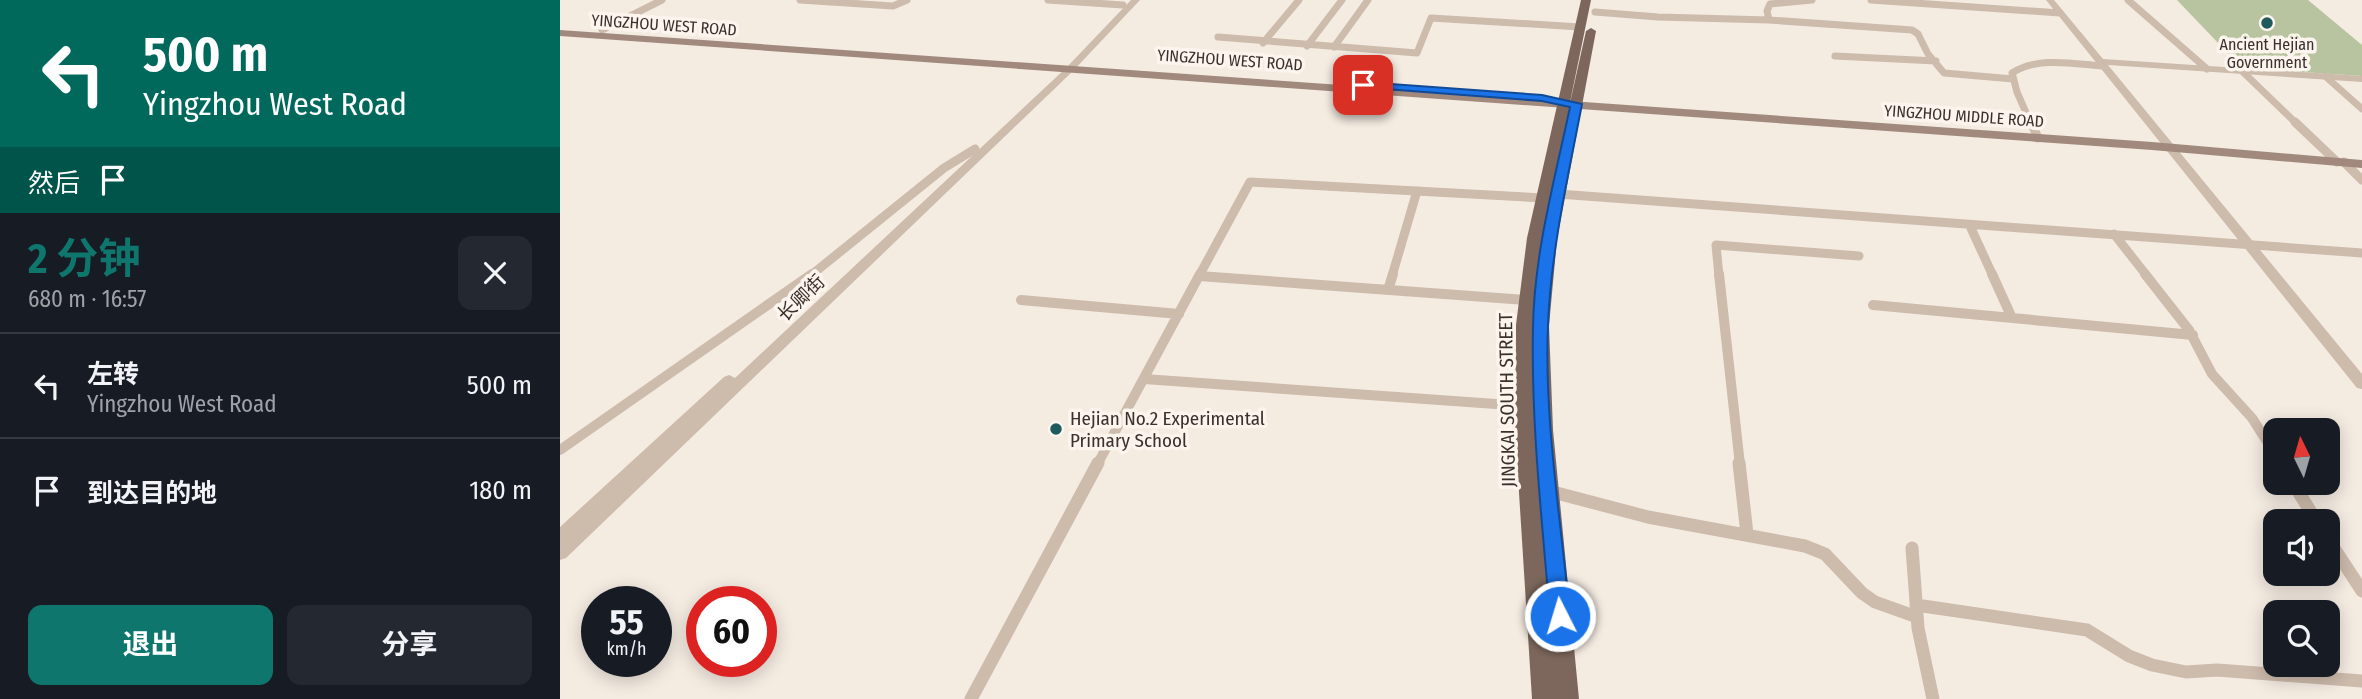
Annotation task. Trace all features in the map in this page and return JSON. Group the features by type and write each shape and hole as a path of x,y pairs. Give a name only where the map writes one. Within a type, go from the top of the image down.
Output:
{"main road":[{"path":"1570,104 1586,0"},
{"path":"1570,104 1596,6"},
{"name":"YINGZHOU WEST ROAD","path":"560,32 602,30 1541,104 1570,104"},
{"name":"YINGZHOU WEST ROAD","path":"560,32 1067,67"},
{"name":"YINGZHOU MIDDLE ROAD","path":"1570,104 2168,147 2362,164"},
{"name":"JINGKAI SOUTH STREET","path":"1544,699 1524,406 1526,300 1570,104"},
{"name":"JINGKAI SOUTH STREET","path":"1551,196 1540,326 1543,430 1567,699"}],"street":[{"path":"602,30 662,0"},
{"path":"800,0 893,6 907,0"},
{"path":"866,5 873,0"},
{"path":"1048,0 1125,3"},
{"path":"1067,67 1136,0"},
{"path":"1307,46 1342,0"},
{"path":"1334,47 1368,0"},
{"path":"1769,20 1767,11 1770,5 1812,0"},
{"path":"1871,0 1952,3 2060,13"},
{"path":"2050,0 2362,384"},
{"path":"2127,0 2207,69"},
{"path":"1263,43 1297,1"},
{"path":"1067,67 1125,3"},
{"path":"1596,6 1658,17 1769,20 1912,30 1928,54 1948,74 2013,79"},
{"path":"1218,37 1263,43 1418,53 1431,18 1580,27"},
{"path":"1835,56 1936,61"},
{"path":"2038,138 2013,79 2014,69 2032,63 2207,69 2362,79"},
{"name":"长卿街","path":"560,537 975,149 1067,67"},
{"name":"长卿街","path":"560,553 1067,67"},
{"path":"2242,71 2362,180"},
{"path":"2325,76 2362,109"},
{"path":"560,450 831,261 944,168 975,149"},
{"path":"971,699 1250,182 1551,196 1742,212 2113,233 2362,254"},
{"path":"1388,290 1417,191"},
{"path":"1970,226 2012,318"},
{"path":"2113,233 2193,335 2212,374 2252,418 2263,435"},
{"path":"1748,534 1716,245 1859,256"},
{"path":"1199,276 1526,300"},
{"path":"1021,300 1179,314"},
{"path":"1873,305 2193,335"},
{"path":"1144,379 1524,406"},
{"path":"1549,491 1648,516 1805,546 1825,554 1868,598 1917,611 2087,630 2129,656 2151,665 2186,672 2217,670 2362,681"},
{"path":"1912,548 1917,611 1933,699"},
{"path":"2340,557 2362,591"}],"green space":[{"name":"Ancient Hejian Government","path":"2177,0 2308,0 2362,45 2362,76 2242,68"}],"place":[{"name":"Ancient Hejian Government","path":"2267,23"},
{"name":"Hejian No.2 Experimental Primary School","path":"1056,429"}],"route":[{"path":"1363,85 1542,98 1576,104 1549,239 1540,326 1543,430 1560,616"}]}
